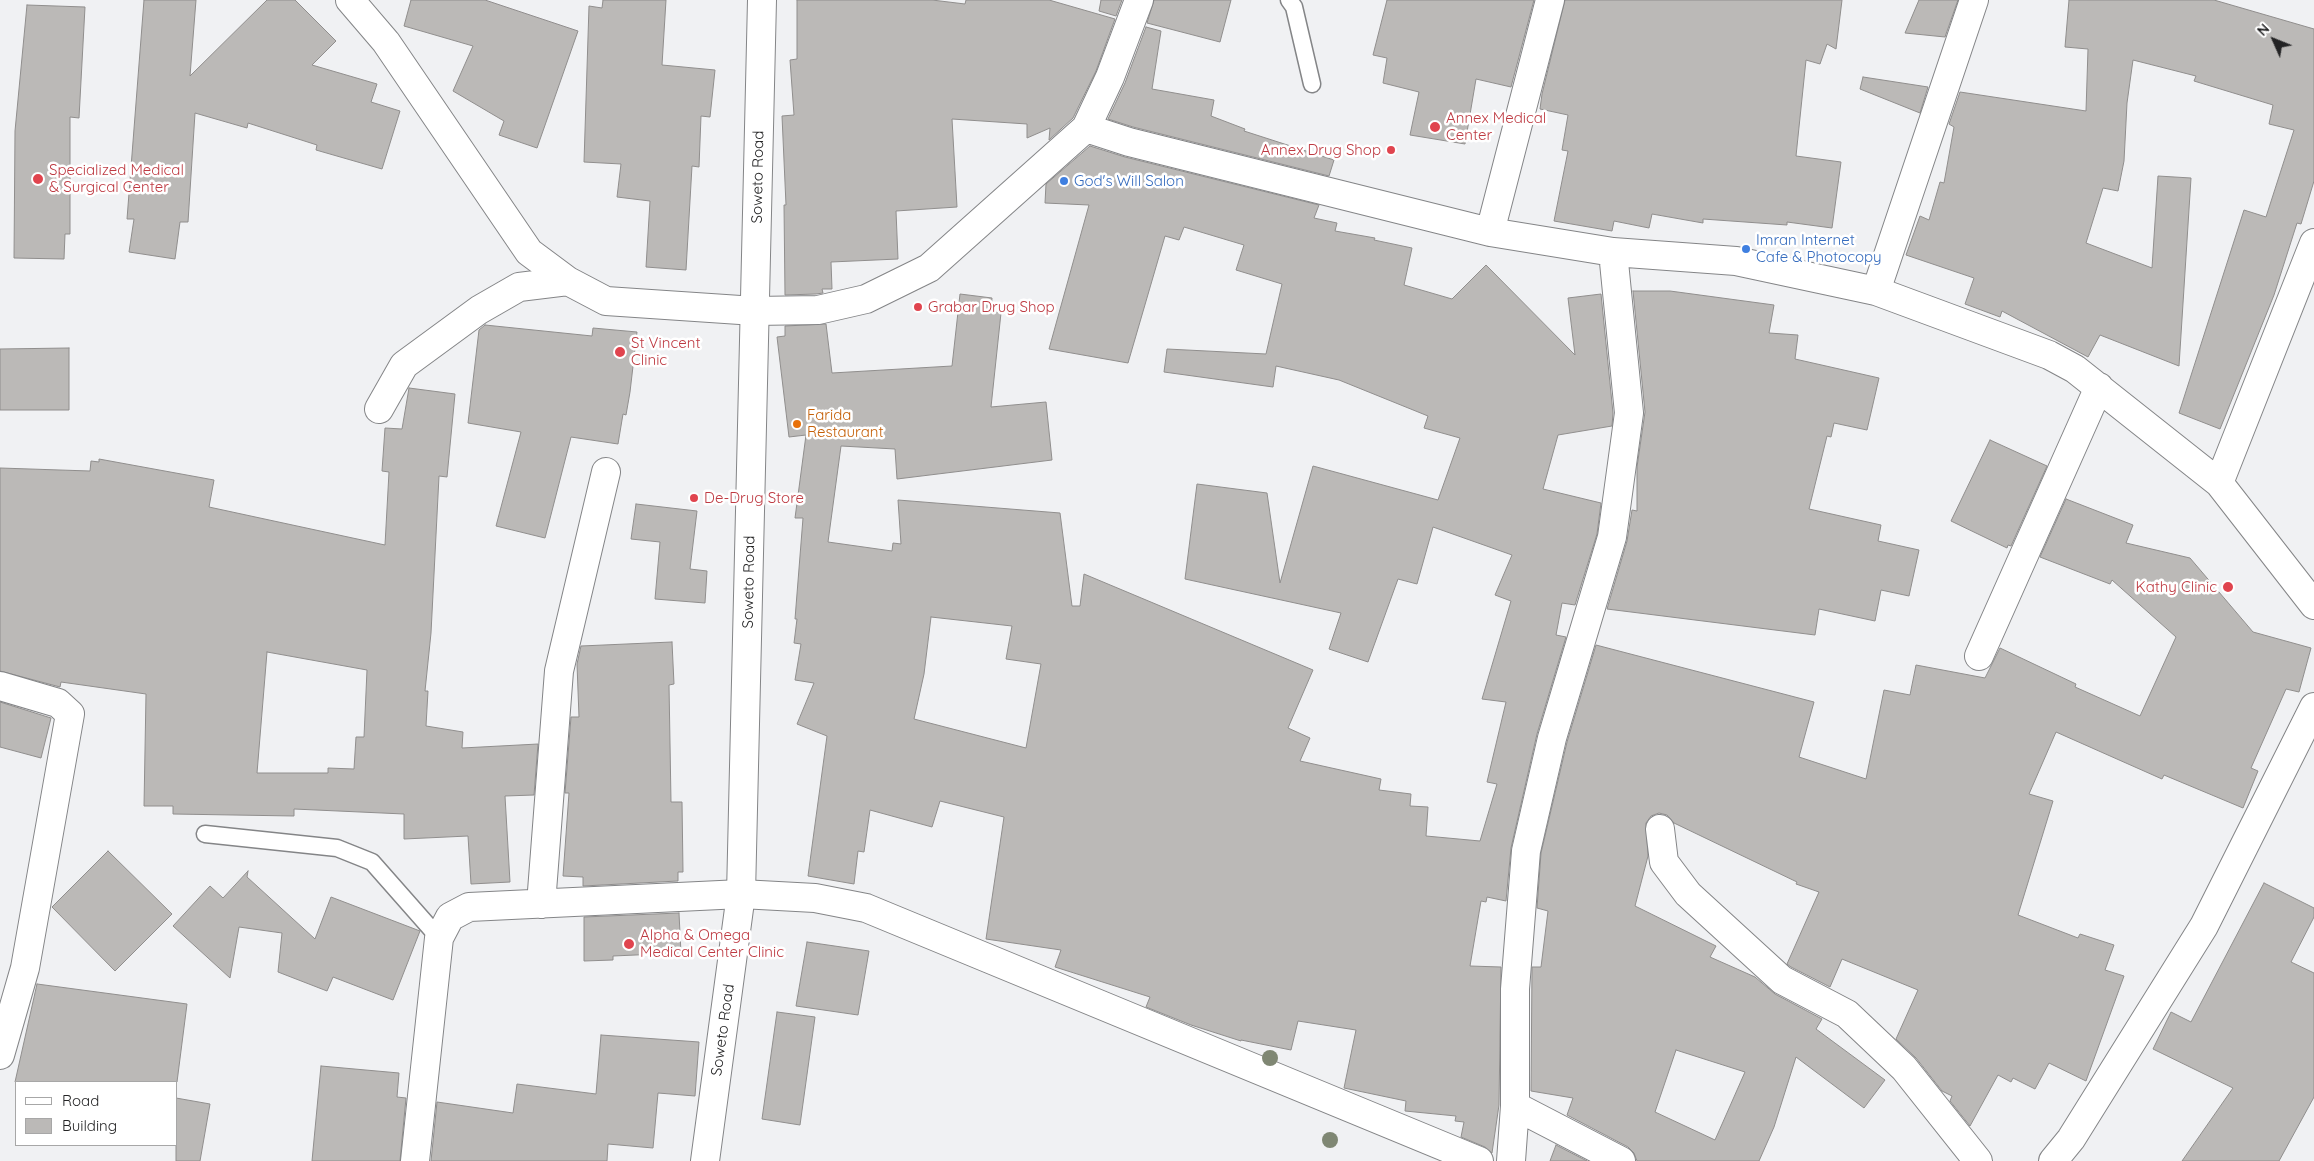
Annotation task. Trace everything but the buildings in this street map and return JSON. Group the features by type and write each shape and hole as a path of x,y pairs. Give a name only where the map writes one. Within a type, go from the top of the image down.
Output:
{"street":[{"path":"350,0 386,42 529,252 568,281 606,301 755,310 818,310 866,299 929,268 1086,128 1110,76 1140,0"},
{"name":"Soweto Road","path":"705,1161 741,894 762,0"},
{"path":"1490,232 1550,0"},
{"path":"1876,291 1974,0"},
{"path":"1086,128 1129,142 1490,232 1612,252 1736,261 1876,291 2049,355 2075,369 2099,387 2219,483 2314,605"},
{"path":"2219,483 2313,246"},
{"path":"1511,1161 1515,1106 1515,989 1526,851 1552,738 1612,537 1630,413 1612,252"},
{"path":"379,409 404,365 478,310 519,287 568,281"},
{"path":"1978,656 2099,387"},
{"path":"541,904 559,671 606,472"},
{"path":"0,686 58,703 70,714 25,968 0,1055"},
{"path":"2053,1161 2071,1139 2204,926 2314,706"},
{"path":"1660,829 1664,862 1688,894 1782,980 1847,1014 1904,1068 1978,1161"},
{"path":"415,1161 439,938 450,917 469,907 741,894 815,898 866,908 1479,1161"},
{"path":"1515,1106 1621,1161"}],"lane":[{"path":"1289,0 1294,7 1312,84"},
{"path":"205,834 337,848 372,862 439,938"}],"place":[{"name":"Annex Medical Center","path":"1435,127"},
{"name":"Annex Drug Shop","path":"1391,150"},
{"name":"Specialized Medical & Surgical Center","path":"38,179"},
{"name":"God's Will Salon","path":"1064,181"},
{"name":"Imran Internet Cafe & Photocopy","path":"1746,249"},
{"name":"Grabar Drug Shop","path":"918,307"},
{"name":"St Vincent Clinic","path":"620,352"},
{"name":"Farida Restaurant","path":"797,424"},
{"name":"De-Drug Store","path":"694,498"},
{"name":"Kathy Clinic","path":"2228,587"},
{"name":"Alpha & Omega Medical Center Clinic","path":"629,944"}]}
